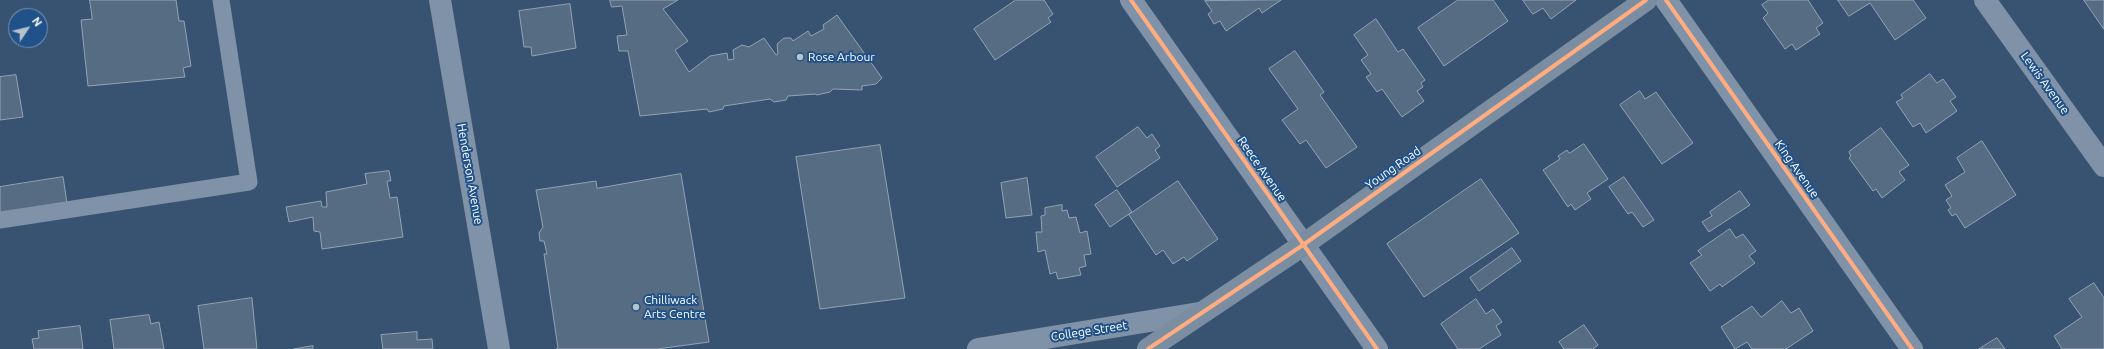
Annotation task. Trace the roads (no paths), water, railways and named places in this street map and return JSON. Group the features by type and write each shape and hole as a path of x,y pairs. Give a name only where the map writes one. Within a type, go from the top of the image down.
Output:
{"street":[{"name":"Henderson Avenue","path":"440,0 499,349"},
{"name":"Reece Avenue","path":"1131,0 1377,349"},
{"name":"Young Road","path":"1148,349 1199,313 1303,245 1646,0"},
{"name":"King Avenue","path":"1666,0 1912,349"},
{"name":"Lewis Avenue","path":"1985,0 2104,166"},
{"name":"College Street","path":"978,349 1199,313"}],"lane":[{"path":"0,220 249,182 221,0"}],"place":[{"name":"Rose Arbour","path":"800,57"},
{"name":"Chilliwack Arts Centre","path":"636,307"}]}
